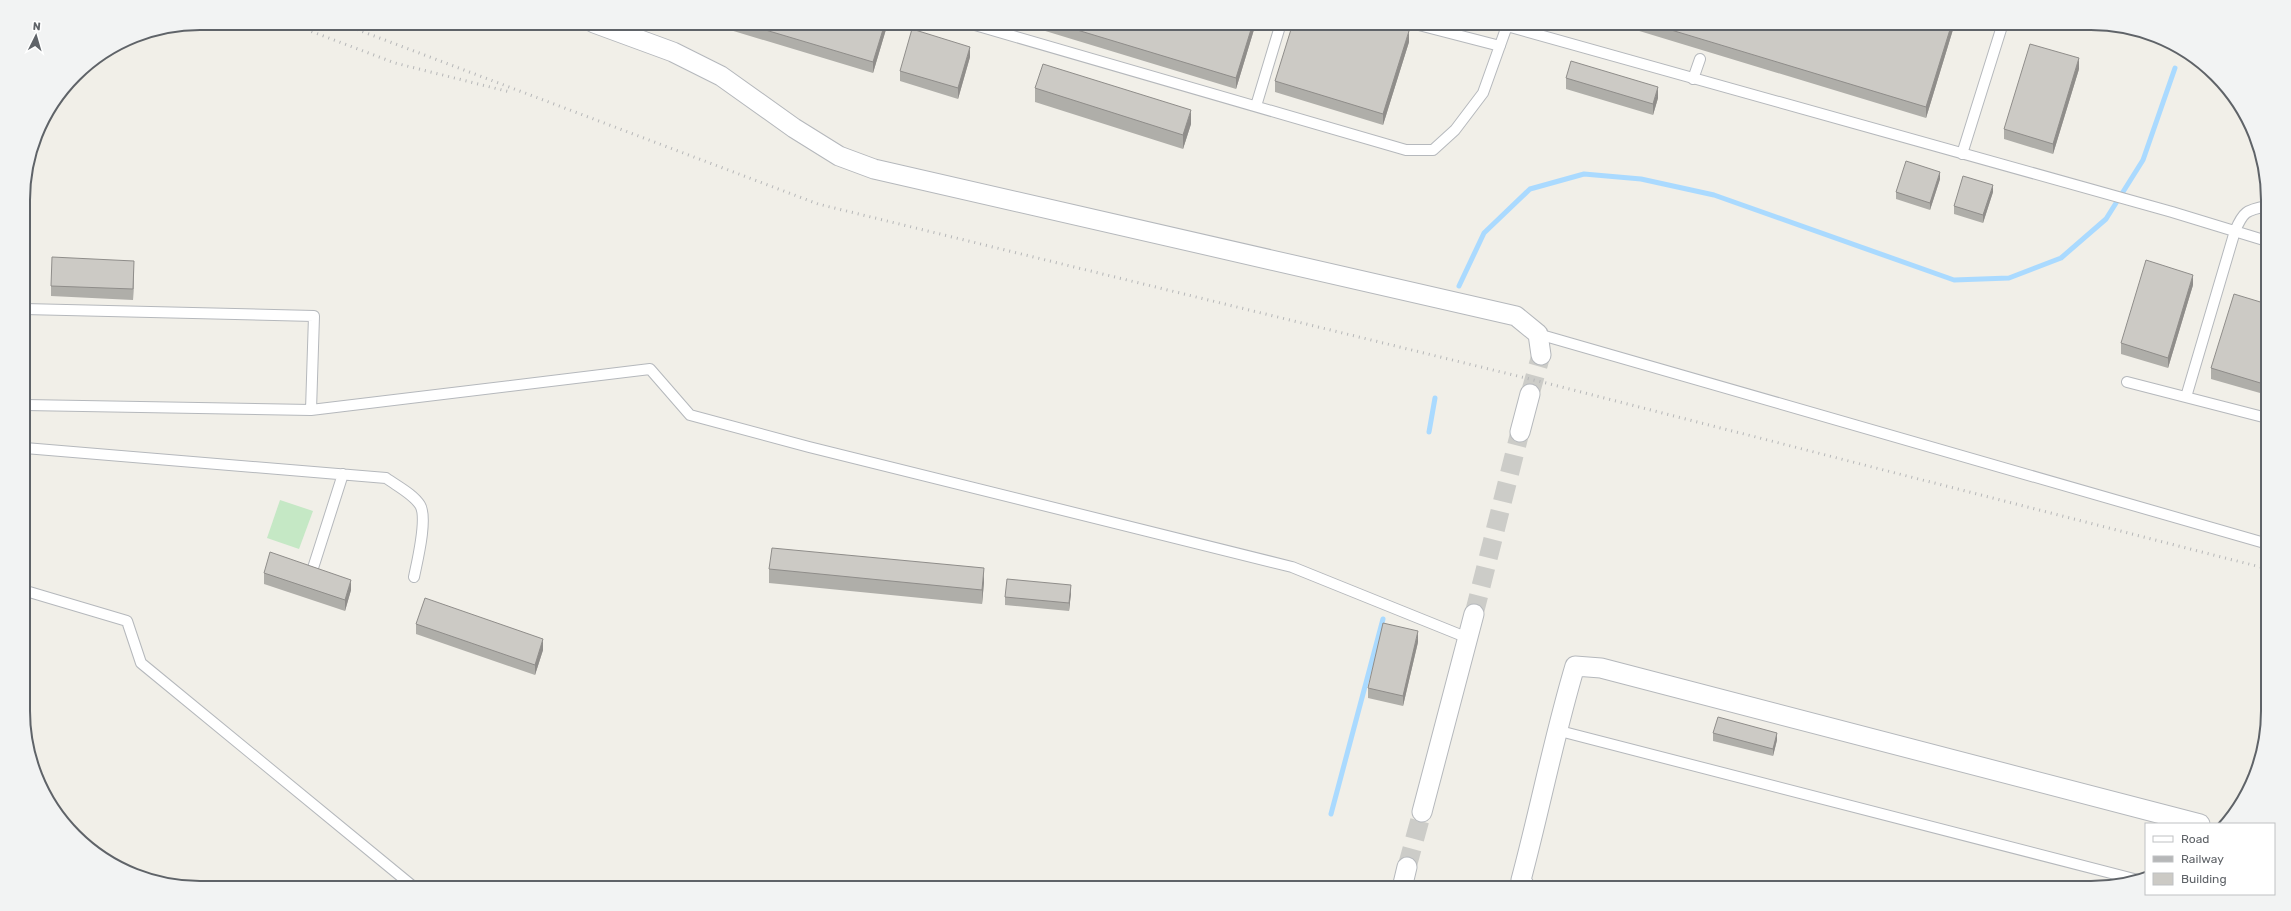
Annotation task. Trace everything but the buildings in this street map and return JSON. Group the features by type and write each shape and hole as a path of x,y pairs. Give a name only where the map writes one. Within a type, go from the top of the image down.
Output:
{"street":[{"path":"613,30 672,52 721,76 794,128 839,156 874,169 1516,316 1538,334 1541,355"},
{"path":"1520,432 1530,394"},
{"path":"1422,812 1474,614"},
{"path":"1522,881 1556,730 1576,666 1601,668 2196,823"},
{"path":"1404,881 1407,867"}],"lane":[{"path":"992,30 1406,150 1433,150 1455,130 1483,94 1505,30"},
{"path":"1256,106 1279,30"},
{"path":"1439,30 1500,46"},
{"path":"1524,30 1693,79 2172,212 2261,239"},
{"path":"1962,154 2001,30"},
{"path":"1693,79 1700,59"},
{"path":"2186,397 2235,231 2242,215 2252,208 2261,207"},
{"path":"30,309 314,316 311,410"},
{"path":"1538,334 2261,542"},
{"path":"30,405 311,410 650,369 690,415 809,447 1292,567 1468,638"},
{"path":"2127,382 2261,416"},
{"path":"30,448 386,478 409,494 421,506 422,524 414,577"},
{"path":"313,568 343,474"},
{"path":"30,592 127,621 141,664 406,881"},
{"path":"1556,730 2127,877"}],"green space":[{"path":"280,500 313,511 299,549 267,538"}],"waterway":[{"path":"1459,286 1484,233 1530,189 1584,174 1641,179 1714,195 1954,280 2009,278 2061,258 2106,219 2143,160 2175,68"},
{"path":"1429,432 1435,398"},
{"path":"1331,814 1383,619"}],"tunnel":[{"path":"1530,394 1541,355"},
{"path":"1474,614 1520,432"},
{"path":"1407,867 1422,812"}],"railway":[{"path":"308,30 395,63 510,92"},
{"path":"358,30 818,204 1550,384 2261,567"}]}
